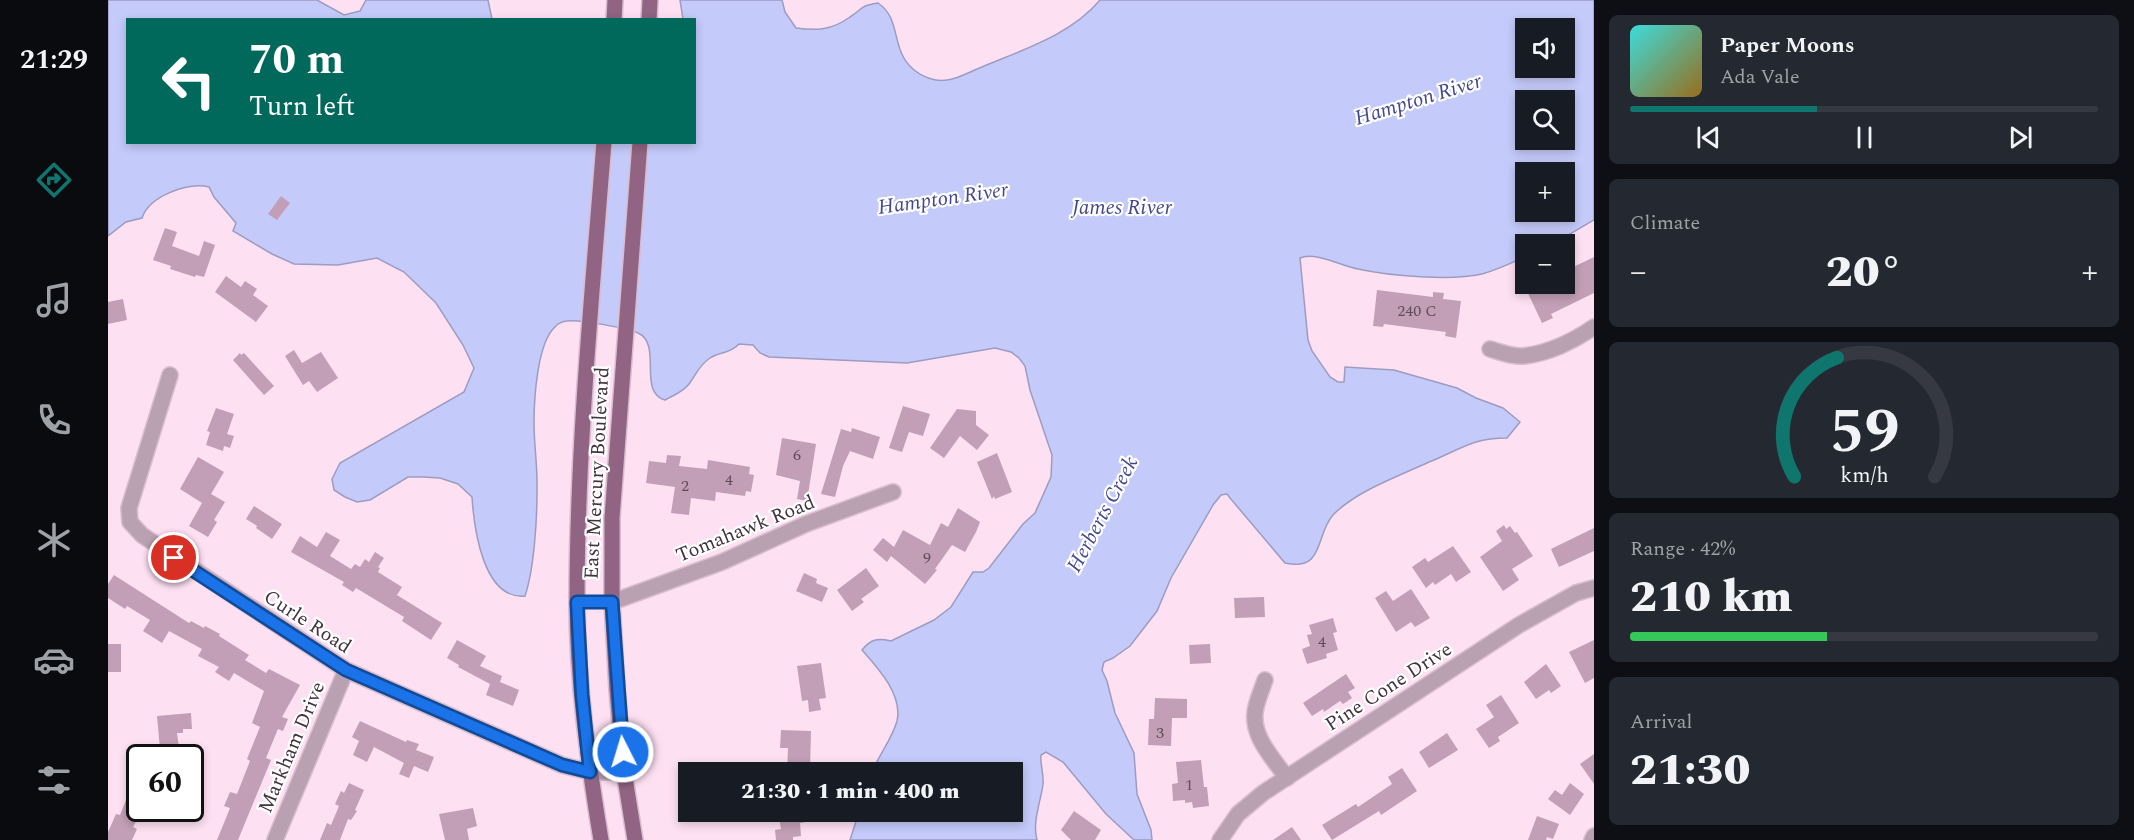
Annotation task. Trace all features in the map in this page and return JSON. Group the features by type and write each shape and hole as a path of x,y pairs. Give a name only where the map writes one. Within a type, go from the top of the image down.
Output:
{"main road":[{"path":"614,18 615,0"},
{"path":"649,18 650,0"},
{"name":"East Mercury Boulevard","path":"601,840 590,772 582,695 577,602 582,435 604,144"},
{"name":"East Mercury Boulevard","path":"635,840 624,772 612,602 612,518 640,144"}],"street":[{"path":"1490,349 1521,357 1571,340 1594,327"},
{"name":"Curle Road","path":"170,375 129,508 130,522 142,536 346,670 562,765 590,772 624,772"},
{"name":"Tomahawk Road","path":"612,602 722,562 807,524 893,492"},
{"name":"Pine Cone Drive","path":"1220,840 1238,814 1263,793 1519,625 1576,593 1594,588"},
{"name":"Markham Drive","path":"275,840 346,670"},
{"path":"1265,680 1255,708 1255,724 1261,742 1287,778"}],"lane":[{"path":"577,602 612,602"}],"water":[{"name":"James River","path":"108,0 317,0 344,15 360,11 366,0 488,0 492,18 126,18 126,144 696,144 696,18 683,18 680,0 782,0 785,12 796,28 811,29 824,29 837,25 864,6 878,3 890,17 906,61 921,74 934,80 943,80 960,77 1045,40 1075,23 1100,0 1594,0 1594,220 1570,234 1515,234 1515,261 1482,274 1469,276 1403,276 1358,269 1313,256 1300,258 1308,340 1312,351 1330,377 1338,382 1344,382 1345,367 1394,370 1457,388 1503,408 1520,422 1507,438 1487,439 1470,444 1366,491 1342,506 1327,523 1317,550 1307,562 1285,563 1227,494 1221,495 1171,578 1157,611 1130,646 1104,662 1102,670 1115,713 1134,753 1137,794 1151,830 1152,840 1134,840 1106,814 1063,762 1046,752 1041,755 1043,784 1036,819 1037,840 850,840 856,822 1023,822 1023,762 877,762 895,728 898,711 888,683 862,650 875,640 891,641 934,620 951,607 973,572 983,572 989,568 1023,524 1035,513 1051,477 1052,455 1030,390 1025,366 1011,352 995,348 907,363 769,357 760,353 753,345 739,344 732,350 713,356 706,361 687,387 665,400 652,388 649,347 638,333 592,323 565,321 560,323 549,335 544,346 538,372 534,423 537,475 533,559 525,596 511,594 499,587 490,575 475,526 472,497 458,484 440,478 408,477 370,500 357,502 334,490 332,479 340,463 464,392 474,368 463,345 436,303 404,272 377,258 338,265 294,264 272,254 233,231 236,223 214,197 209,187 191,187 170,192 152,203 142,218 126,222 108,236"}],"building":[{"path":"281,196 290,203 277,220 268,214"},
{"path":"165,228 177,232 172,246 199,256 204,241 215,245 204,277 196,275 195,277 170,269 171,266 153,260"},
{"path":"1594,257 1594,293 1551,314 1553,318 1542,323 1528,294 1575,294 1575,266"},
{"path":"226,276 241,287 245,281 257,289 253,295 268,306 256,322 215,292"},
{"path":"1377,290 1433,297 1433,292 1444,293 1443,299 1461,301 1456,338 1445,336 1446,332 1384,324 1383,327 1373,326"},
{"path":"123,299 127,320 108,324 108,302"},
{"path":"294,350 302,363 321,352 338,378 317,392 309,381 303,385 285,356"},
{"path":"240,353 241,355 244,353 274,386 264,395 233,360"},
{"path":"903,406 930,414 923,436 909,432 902,452 889,448"},
{"path":"216,408 234,414 227,434 234,436 230,448 224,446 223,451 206,445 210,432 207,431"},
{"path":"957,409 976,411 976,425 989,435 977,450 960,436 944,458 930,448"},
{"path":"852,428 880,437 873,459 850,451 843,466 835,497 821,494 841,429 851,432"},
{"path":"782,438 816,444 807,501 797,499 800,481 776,475"},
{"path":"997,453 1012,492 995,499 994,496 992,499 977,462"},
{"path":"667,455 681,456 679,466 707,469 708,460 750,467 749,474 754,475 751,492 746,491 745,496 716,492 715,501 691,498 689,515 671,513 675,487 646,483 649,461 666,463"},
{"path":"198,457 224,472 211,494 225,502 214,520 217,522 208,537 189,526 202,503 180,489"},
{"path":"254,506 282,524 272,539 246,519"},
{"path":"958,508 980,522 976,532 965,552 952,545 935,569 937,570 925,584 891,556 887,562 873,550 883,538 894,547 903,530 930,545 941,523 948,527"},
{"path":"1504,525 1506,529 1510,526 1515,533 1517,532 1533,556 1512,569 1519,580 1503,591 1480,557 1502,541 1496,531"},
{"path":"1594,528 1594,551 1559,567 1551,549"},
{"path":"326,532 340,540 330,556 351,569 355,564 360,567 365,559 369,562 375,552 384,558 378,567 380,568 378,572 402,587 397,595 442,623 431,640 402,621 404,617 356,588 353,592 342,585 344,582 291,552 300,536 317,547"},
{"path":"1453,546 1471,572 1456,582 1451,574 1435,585 1433,582 1426,588 1412,567 1425,558 1428,562"},
{"path":"866,568 879,586 861,599 864,602 852,611 837,590"},
{"path":"804,573 817,579 816,583 828,588 822,602 796,591"},
{"path":"114,575 189,623 191,621 220,634 219,636 249,655 245,660 266,673 269,669 300,685 282,717 288,719 283,731 278,729 266,758 271,760 238,840 217,840 230,808 224,806 230,792 237,794 250,761 247,759 260,727 252,723 264,691 234,673 229,681 215,672 219,667 198,656 202,649 169,631 162,643 143,631 150,620 127,606 125,609 108,598 108,584"},
{"path":"1411,589 1430,618 1415,627 1411,622 1396,632 1375,598 1386,591 1393,601"},
{"path":"1264,597 1265,617 1235,618 1234,598"},
{"path":"1333,618 1337,632 1333,633 1338,650 1326,654 1327,658 1307,664 1302,649 1310,646 1307,635 1312,634 1309,625"},
{"path":"457,640 486,656 480,666 502,676 500,682 519,690 513,706 486,695 490,684 458,667 459,665 447,658"},
{"path":"1594,640 1594,678 1585,683 1569,652"},
{"path":"108,644 121,644 121,672 108,672"},
{"path":"1210,644 1211,663 1190,664 1189,645"},
{"path":"821,663 826,698 819,699 821,710 809,712 808,700 802,701 797,666"},
{"path":"1546,664 1561,686 1551,693 1549,690 1536,699 1524,682"},
{"path":"1346,674 1355,688 1348,692 1352,698 1343,704 1340,701 1324,712 1323,709 1312,716 1303,703"},
{"path":"1501,695 1519,723 1498,737 1500,741 1489,748 1476,729 1494,717 1486,705"},
{"path":"1155,698 1187,699 1187,718 1172,718 1171,746 1148,745 1149,719 1154,719"},
{"path":"191,713 192,729 183,729 183,733 177,733 179,744 160,744 157,716"},
{"path":"360,721 406,742 407,740 419,744 416,750 434,757 428,772 414,766 409,778 399,774 404,763 374,747 367,762 353,755 359,741 352,737"},
{"path":"781,730 811,731 810,762 787,762 788,748 780,748"},
{"path":"1447,733 1458,750 1429,768 1419,752"},
{"path":"1594,754 1594,784 1580,764"},
{"path":"1201,760 1209,806 1193,808 1192,802 1173,801 1172,784 1178,783 1176,762"},
{"path":"1402,768 1417,791 1381,815 1379,811 1332,840 1322,825 1356,804 1358,807 1392,784 1388,777"},
{"path":"349,783 364,790 355,810 357,811 351,820 348,819 340,840 320,840 327,823 331,825 339,806 335,804 341,791 344,793"},
{"path":"1570,783 1584,794 1570,815 1548,799 1555,790 1562,795"},
{"path":"126,800 126,822 136,822 133,827 137,829 132,840 108,840 108,832 116,814 120,815"},
{"path":"473,808 477,826 467,829 469,840 445,840 439,814"},
{"path":"1074,811 1101,830 1095,840 1071,840 1061,830"},
{"path":"1537,816 1559,824 1553,839 1547,837 1546,840 1528,840"},
{"path":"780,822 806,822 800,823 801,836 793,837 793,840 776,840 775,830 781,829"},
{"path":"1292,827 1301,840 1273,840"}],"route":[{"path":"174,558 346,670 562,765 590,772 582,695 577,602 612,602 623,752"}],"water label":[{"name":"Hampton River","path":"1418,99"},
{"name":"Hampton River","path":"943,198"},
{"name":"Herberts Creek","path":"1102,514"}]}
